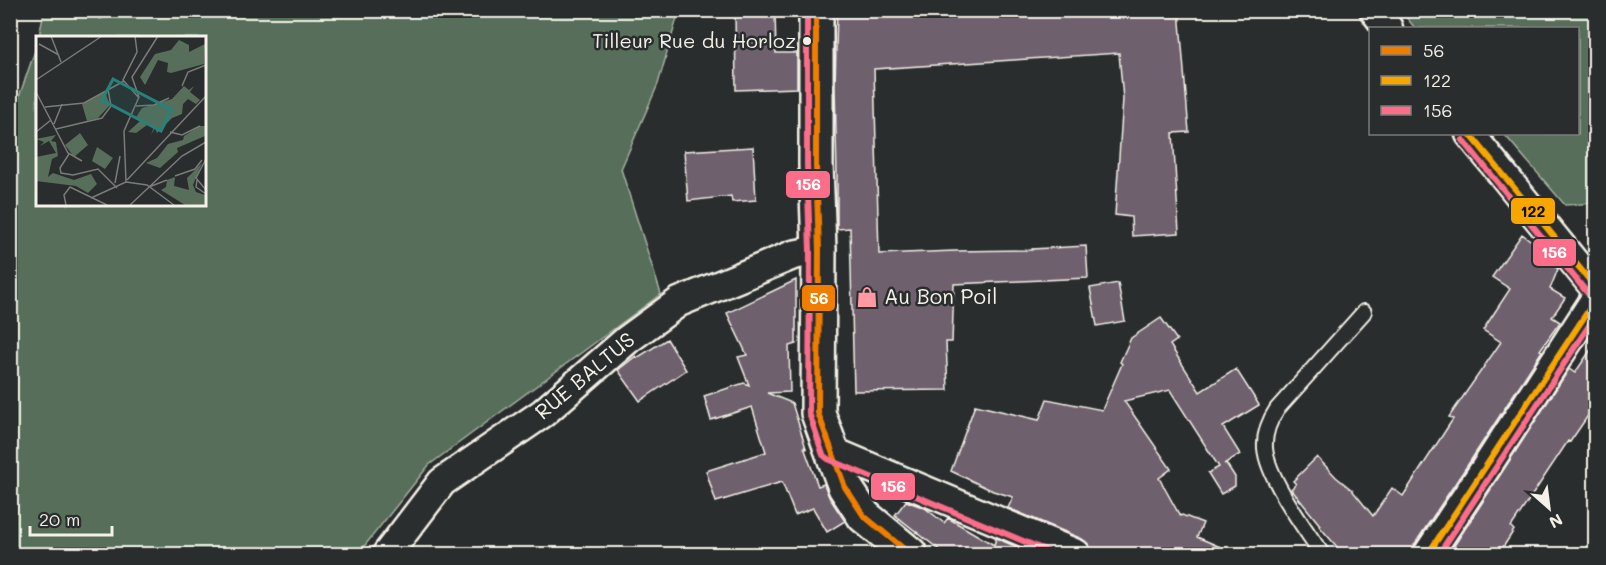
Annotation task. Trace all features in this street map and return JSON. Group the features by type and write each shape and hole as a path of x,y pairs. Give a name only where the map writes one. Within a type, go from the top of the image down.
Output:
{"street":[{"path":"816,10 816,165 819,250 818,413 845,487 864,516 910,555"},
{"path":"1374,10 1387,27"},
{"path":"1471,135 1596,289"},
{"name":"RUE BALTUS","path":"387,555 442,482 543,412 627,340 679,302 793,255 819,250"},
{"path":"1428,555 1596,298"},
{"path":"831,451 1076,555"}],"lane":[{"path":"1322,555 1269,468 1264,447 1266,430 1277,409 1364,312"}],"green space":[{"path":"44,11 98,11 100,19 128,11 679,11 658,84 621,169 661,294 429,465 358,554 11,554 10,123 36,48 36,206 206,206 206,36 39,36"},
{"path":"1401,11 1595,11 1595,203 1565,205 1505,135 1579,135 1579,27 1414,27"}],"building":[{"path":"735,10 775,10 776,53 797,53 797,88 736,90"},
{"path":"837,10 1179,10 1189,132 1173,133 1179,233 1132,236 1131,217 1115,215 1123,99 1119,53 874,69 879,254 1032,250 1086,246 1088,278 954,284 952,342 946,342 948,390 854,391 850,228 837,229 835,86"},
{"path":"753,147 756,200 732,202 731,196 688,201 684,151"},
{"path":"1522,234 1543,250 1539,255 1558,269 1550,289 1565,298 1552,317 1560,322 1414,545 1412,555 1344,555 1291,489 1296,484 1293,481 1317,457 1352,490 1373,516 1392,488 1403,496 1453,419 1449,417 1501,342 1483,330 1510,289 1492,277"},
{"path":"796,280 796,344 789,346 790,392 767,393 792,403 818,486 824,484 829,497 845,521 827,532 813,508 795,515 782,482 716,502 706,471 766,452 752,407 711,420 704,396 744,383 749,385 738,357 747,355 727,313"},
{"path":"1118,283 1125,321 1097,326 1090,288"},
{"path":"1161,318 1177,340 1170,345 1200,392 1236,369 1259,405 1223,427 1240,454 1224,464 1226,463 1235,477 1235,486 1221,494 1208,473 1219,467 1170,390 1124,401 1171,469 1159,478 1180,516 1203,523 1197,537 1239,555 1092,555 1089,545 1082,539 1008,508 1013,497 993,491 951,471 975,405 1039,420 1047,399 1102,410 1131,338"},
{"path":"667,339 686,370 640,401 618,370 636,356 637,358"},
{"path":"1596,342 1596,404 1570,442 1568,441 1511,527 1514,530 1498,555 1448,555 1569,369 1575,373"},
{"path":"906,501 925,508 944,523 948,518 994,545 996,538 1035,555 946,555 895,515"}],"transit line":[{"name":"156","path":"807,10 807,165 810,250 809,413 823,455 1054,554"},
{"name":"56","path":"816,10 816,165 819,250 818,413 845,487 864,516 910,554"},
{"name":"122","path":"1471,135 1596,288"},
{"name":"156","path":"1463,140 1589,295"},
{"name":"122","path":"1428,554 1596,299"},
{"name":"156","path":"1439,554 1596,315"}],"place":[{"name":"Tilleur Rue du Horloz","path":"807,41"},
{"name":"Au Bon Poil","path":"867,297"}]}
